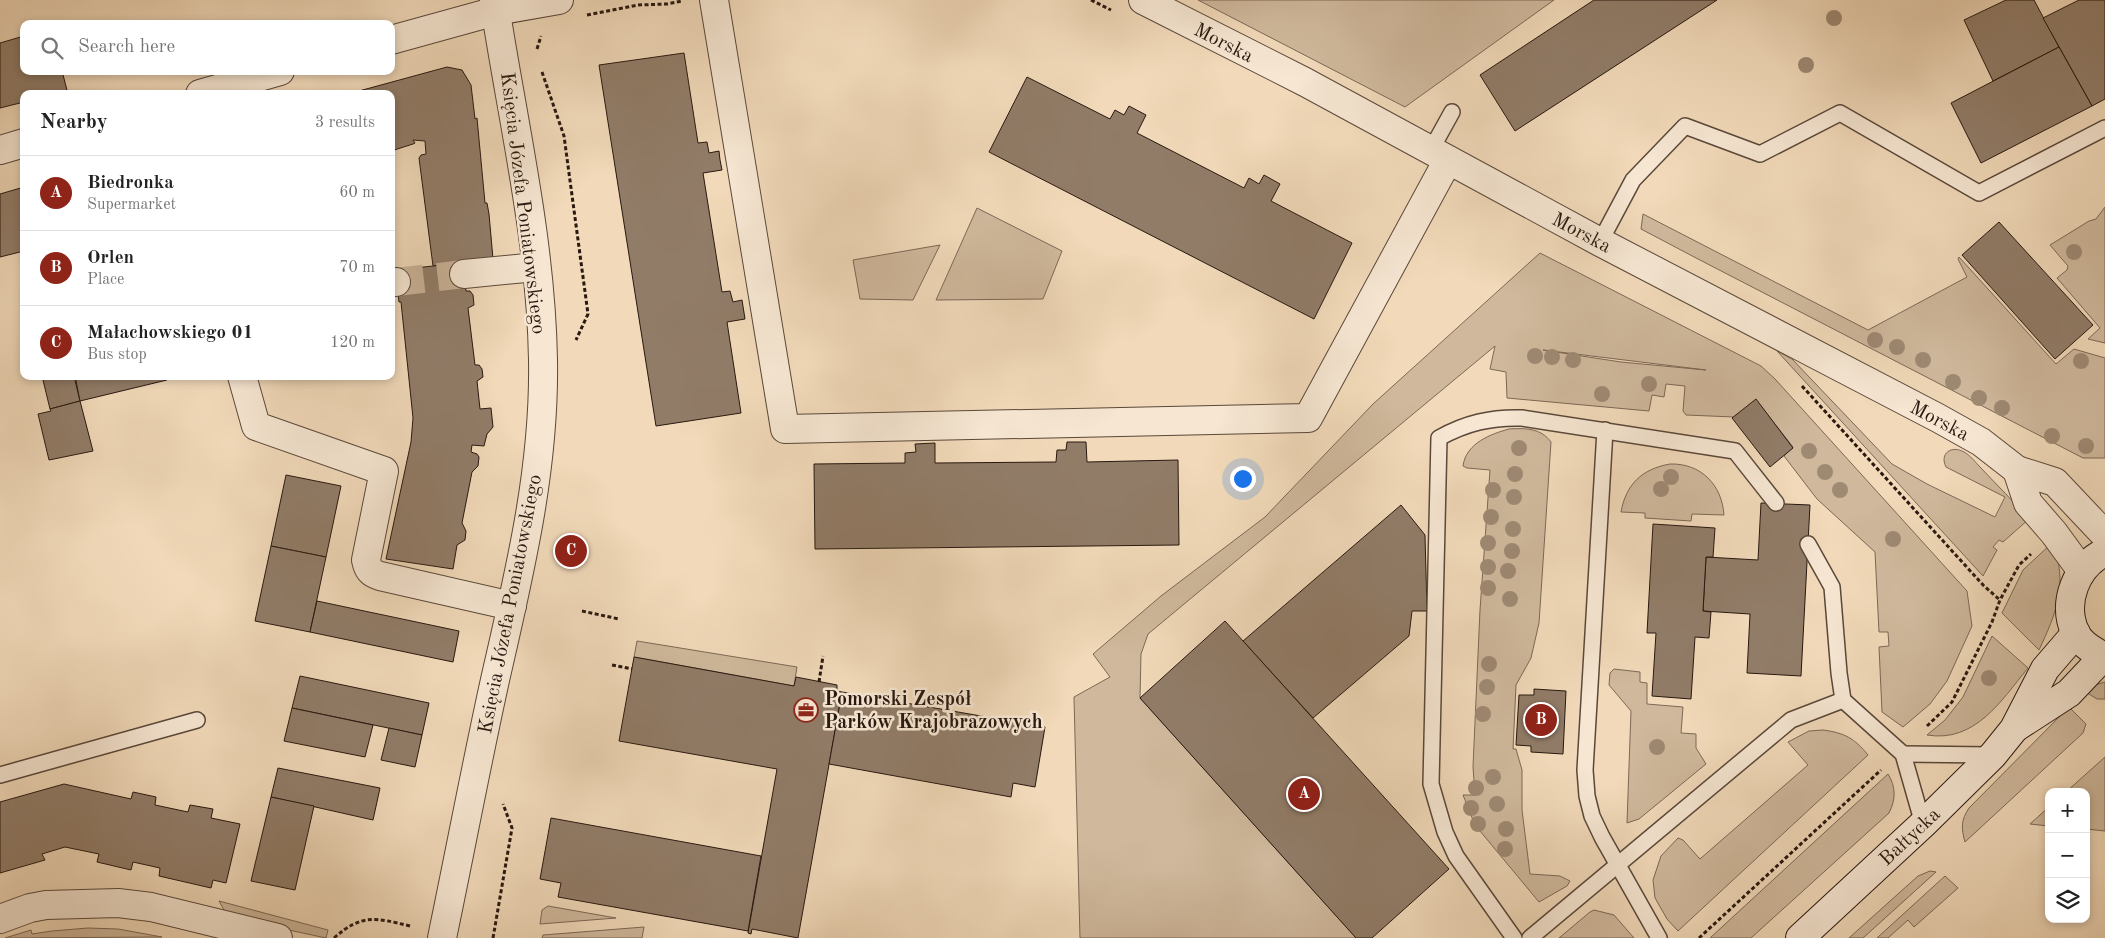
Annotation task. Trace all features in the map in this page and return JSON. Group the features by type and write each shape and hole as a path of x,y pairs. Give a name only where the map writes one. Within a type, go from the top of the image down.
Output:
{"street":[{"path":"395,39 495,6 559,0"},
{"path":"714,0 785,429 1308,418 1439,155"},
{"name":"Morska","path":"1142,0 1305,82 1600,242 1938,418 1982,442 2017,470 2056,482 2105,535"},
{"name":"Księcia Józefa Poniatowskiego","path":"442,938 531,512 541,429 543,360 536,267 525,179 495,6"},
{"path":"214,90 266,75"},
{"path":"0,150 20,145"},
{"path":"464,274 536,267"},
{"path":"243,380 256,426 384,471 366,560 367,567 372,573 512,606"},
{"path":"2017,470 2028,503 2060,540 2082,570"},
{"path":"2104,657 2088,647 2076,633 2070,611 2073,586 2082,570 2105,552"},
{"name":"Bałtycka","path":"1800,938 1923,824 1993,755 2014,729 2045,670 2076,633"},
{"name":"Bałtycka","path":"2014,729 2069,693 2104,657"},
{"path":"0,919 30,908 46,905 91,902 118,903 151,907 278,938"}],"lane":[{"path":"1439,155 1452,112"},
{"path":"1600,242 1633,180 1685,126 1760,154 1840,112 1979,193 2105,128"},
{"path":"1514,938 1456,856 1445,832 1431,784 1439,438 1458,428 1496,418 1522,418 1735,451 1776,503"},
{"path":"1605,430 1585,770 1587,796 1592,816 1617,865 1659,938"},
{"path":"1808,544 1832,586 1843,700 1902,754 1923,824"},
{"path":"1530,938 1791,720 1843,700"},
{"path":"0,775 197,720"},
{"path":"1902,754 1993,755"}],"path":[{"path":"583,16 638,4 667,4 686,0"},
{"path":"1800,383 1984,586 2000,600"},
{"path":"1925,728 1956,697 1992,622 2000,600 2020,565 2034,551"},
{"path":"582,611 619,619"},
{"path":"819,682 822,656"},
{"path":"612,665 632,669"},
{"path":"1699,938 1882,769"},
{"path":"493,938 512,828 503,803"},
{"path":"334,938 352,924 368,918 416,927"}],"shaded area":[{"path":"1198,0 1554,0 1405,107"},
{"path":"2105,207 2105,343 2088,339 2100,328 2057,278 2067,270 2068,266 2050,245 2089,221 2096,219"},
{"path":"977,208 1062,251 1043,299 936,300"},
{"path":"1643,214 1868,330 1967,277 1958,259 1959,257 2056,364 2074,349 2105,358 2105,458 2083,458 1641,229"},
{"path":"940,245 913,300 860,299 853,260"},
{"path":"1540,253 1761,366 1775,379 1967,591 1972,626 1947,681 1930,704 1903,727 1882,712 1879,647 1889,646 1888,632 1879,632 1875,552 1817,499 1784,456 1793,447 1756,400 1734,417 1686,415 1683,411 1685,386 1666,384 1664,397 1652,395 1649,411 1507,398 1506,372 1490,369 1495,346 1148,634 1141,654 1140,698 1356,938 1080,938 1074,697 1110,677 1093,654 1161,596 1265,517 1373,404","holes":["1543,350 1706,370 1621,362"]},
{"path":"1777,351 1792,359 1892,464 1927,484 1995,517 2005,497 1946,467 1944,462 1945,454 1951,450 1959,450 1971,457 2023,512 2029,519 2003,542 1999,540 1993,547 1997,550 1983,576"},
{"path":"1509,429 1538,431 1551,442 1539,623 1531,658 1516,685 1513,749 1516,749 1522,770 1522,810 1530,874 1560,876 1570,881 1567,886 1539,902 1475,825 1463,795 1475,795 1473,767 1480,610 1490,470 1463,466 1469,451 1480,441"},
{"path":"1670,464 1691,467 1708,478 1719,494 1724,515 1692,514 1691,521 1645,518 1645,513 1621,512 1627,493 1637,479 1651,470"},
{"path":"2052,543 2060,571 2060,585 2051,624 2039,650 2002,613 2023,570"},
{"path":"1992,636 2028,668 1997,706 1973,726 1959,733 1944,736 1927,735 1945,720 1963,697"},
{"path":"637,641 797,667 794,686 634,657"},
{"path":"1614,669 1640,672 1640,682 1647,683 1647,704 1683,707 1681,733 1696,734 1696,748 1706,764 1639,819 1627,823 1631,711 1609,685 1610,673"},
{"path":"2105,682 2105,699 2097,699 2084,691 2095,685"},
{"path":"2069,707 2086,724 2083,733 1965,842 1962,824 1969,808"},
{"path":"1823,730 1848,737 1868,755 1678,931 1667,919 1655,898 1653,880 1661,856 1678,838 1683,840 1700,859 1808,765 1788,742 1809,731"},
{"path":"2105,757 2105,831 2090,829 2090,788 2070,788"},
{"path":"1888,774 1893,784 1894,793 1889,813 1751,938 1710,938"},
{"path":"2045,811 2045,826 2030,824"},
{"path":"1930,871 1936,872 1863,938 1849,938 1918,876"},
{"path":"1945,876 1958,888 1914,927 1908,920 1888,938 1877,938"},
{"path":"219,901 328,930 326,938 228,917"},
{"path":"548,906 616,918 540,924 542,910"},
{"path":"1594,910 1614,915 1634,938 1559,938"},
{"path":"644,927 642,938 542,938 543,935"},
{"path":"88,928 118,929 162,937 5,938 31,930 32,934"}],"building":[{"path":"1594,0 1717,0 1515,131 1480,75"},
{"path":"2006,0 2034,0 2059,47 1993,81 1964,20"},
{"path":"2079,0 2105,0 2105,99 2092,106 2043,18"},
{"path":"20,37 20,75 63,75 67,90 20,90 20,103 0,108 0,43"},
{"path":"2059,47 2092,106 1981,163 1951,103"},
{"path":"684,53 698,143 707,142 709,153 719,151 722,170 703,173 722,292 730,291 733,302 742,300 745,319 727,322 741,413 656,426 599,65"},
{"path":"447,67 462,70 471,85 475,119 477,118 485,203 487,203 489,214 493,259 433,266 419,158 421,155 426,154 425,141 413,140 415,143 395,150 395,90 363,90"},
{"path":"1027,77 1110,119 1115,110 1124,115 1129,106 1146,115 1137,133 1244,188 1249,178 1259,184 1264,175 1280,184 1271,201 1352,243 1314,319 989,152"},
{"path":"20,188 20,252 0,257 0,194"},
{"path":"1999,222 2093,325 2055,359 1962,255"},
{"path":"462,263 466,291 470,291 473,295 474,305 468,308 475,365 479,365 482,369 483,377 477,381 480,409 491,408 493,427 487,434 484,446 472,445 471,452 479,457 478,466 472,472 462,523 466,531 465,540 457,545 453,569 386,559 411,442 413,418 401,302 399,302 395,270"},
{"path":"43,380 75,380 80,401 50,409"},
{"path":"76,380 167,380 80,401"},
{"path":"1756,399 1793,448 1770,467 1732,418"},
{"path":"80,401 93,451 49,460 38,414"},
{"path":"1067,442 1086,442 1087,462 1178,460 1179,545 815,549 814,464 905,463 905,453 916,452 915,444 935,443 935,463 1056,462 1057,450 1066,450"},
{"path":"286,475 341,486 326,557 271,546"},
{"path":"1761,503 1810,505 1801,676 1747,673 1750,614 1703,611 1706,557 1758,560"},
{"path":"1401,505 1425,535 1427,611 1412,611 1409,636 1313,718 1243,641"},
{"path":"1653,524 1715,528 1713,557 1706,557 1703,611 1711,612 1709,638 1695,637 1691,699 1652,696 1656,633 1647,633"},
{"path":"271,546 326,557 310,632 255,621"},
{"path":"317,601 459,631 453,662 310,632"},
{"path":"1225,621 1449,869 1372,938 1356,938 1140,698"},
{"path":"634,657 794,686 796,677 837,685 837,691 842,692 798,938 752,929 751,934 748,933 777,769 619,741"},
{"path":"300,676 429,703 422,735 292,708"},
{"path":"1534,689 1566,691 1563,754 1531,752 1531,746 1516,745 1519,695 1534,695"},
{"path":"842,692 1045,727 1035,787 1013,783 1011,797 829,764"},
{"path":"292,708 373,725 365,757 284,741"},
{"path":"389,728 422,735 415,767 381,760"},
{"path":"278,768 380,788 373,820 271,797"},
{"path":"64,784 131,799 133,792 156,797 155,805 188,812 190,805 213,809 211,818 240,824 226,883 213,880 211,888 159,876 160,868 133,862 131,870 97,862 99,854 65,847 42,854 45,860 0,873 0,802"},
{"path":"271,797 314,806 295,890 251,881"},
{"path":"551,818 761,856 748,931 558,897 561,883 540,879"}],"tunnel":[{"path":"396,282 464,274"}],"place":[{"name":"Małachowskiego 01","path":"571,551"},
{"name":"Pomorski Zespół Parków Krajobrazowych","path":"806,710"},
{"name":"Orlen","path":"1541,720"},
{"name":"Biedronka","path":"1304,794"}]}
